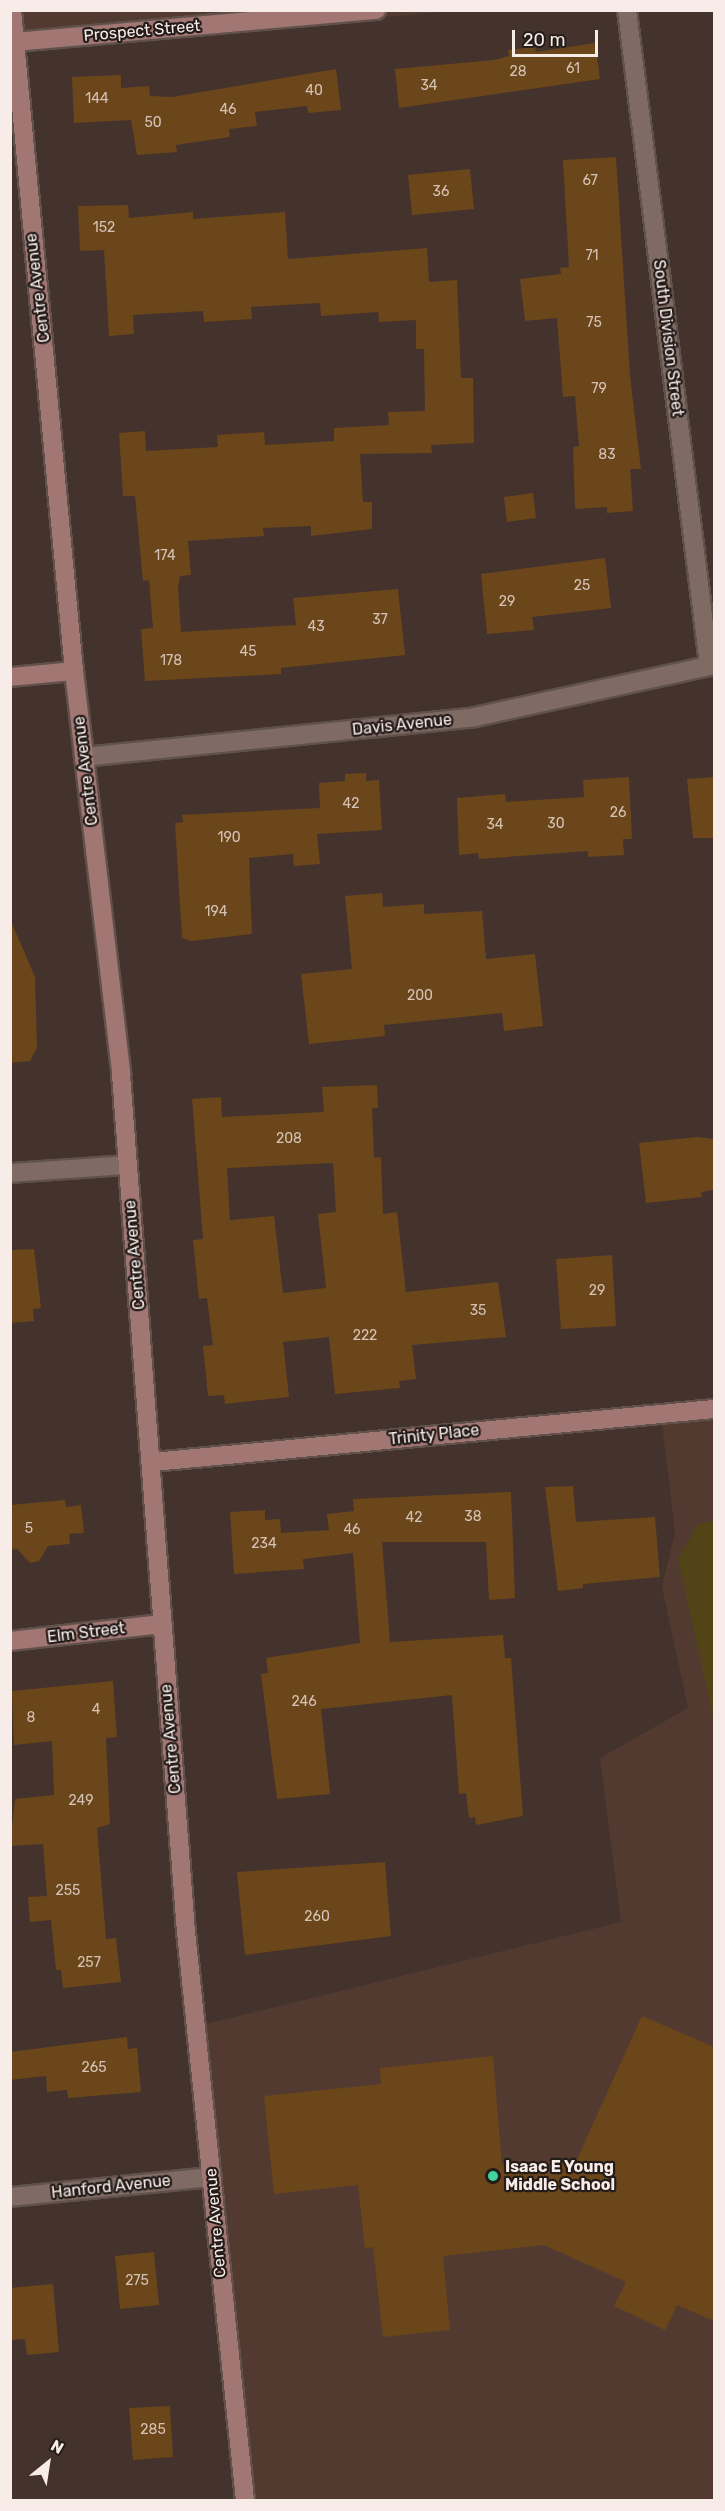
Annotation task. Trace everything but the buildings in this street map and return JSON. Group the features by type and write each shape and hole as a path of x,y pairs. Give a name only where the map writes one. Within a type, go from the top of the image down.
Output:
{"street":[{"name":"Centre Avenue","path":"12,10 74,671 128,1165 153,1462 162,1624 186,1932 245,2500"},
{"name":"Prospect Street","path":"15,42 377,10"},
{"name":"South Division Street","path":"627,10 712,665"},
{"name":"Davis Avenue","path":"84,757 475,717 712,665"},
{"path":"10,677 74,671"},
{"path":"10,1173 128,1165"},
{"name":"Trinity Place","path":"153,1462 714,1409"},
{"name":"Elm Street","path":"10,1641 162,1624"},
{"name":"Hanford Avenue","path":"10,2197 213,2177"}],"shaded area":[{"path":"20,11 453,11 24,49"},
{"path":"714,1401 714,2500 250,2500 194,2027 621,1922 600,1758 688,1708 662,1587 675,1532 660,1407"},
{"path":"714,1521 714,1721 678,1559 698,1524"}],"place":[{"name":"Isaac E Young Middle School","path":"493,2176"}]}
